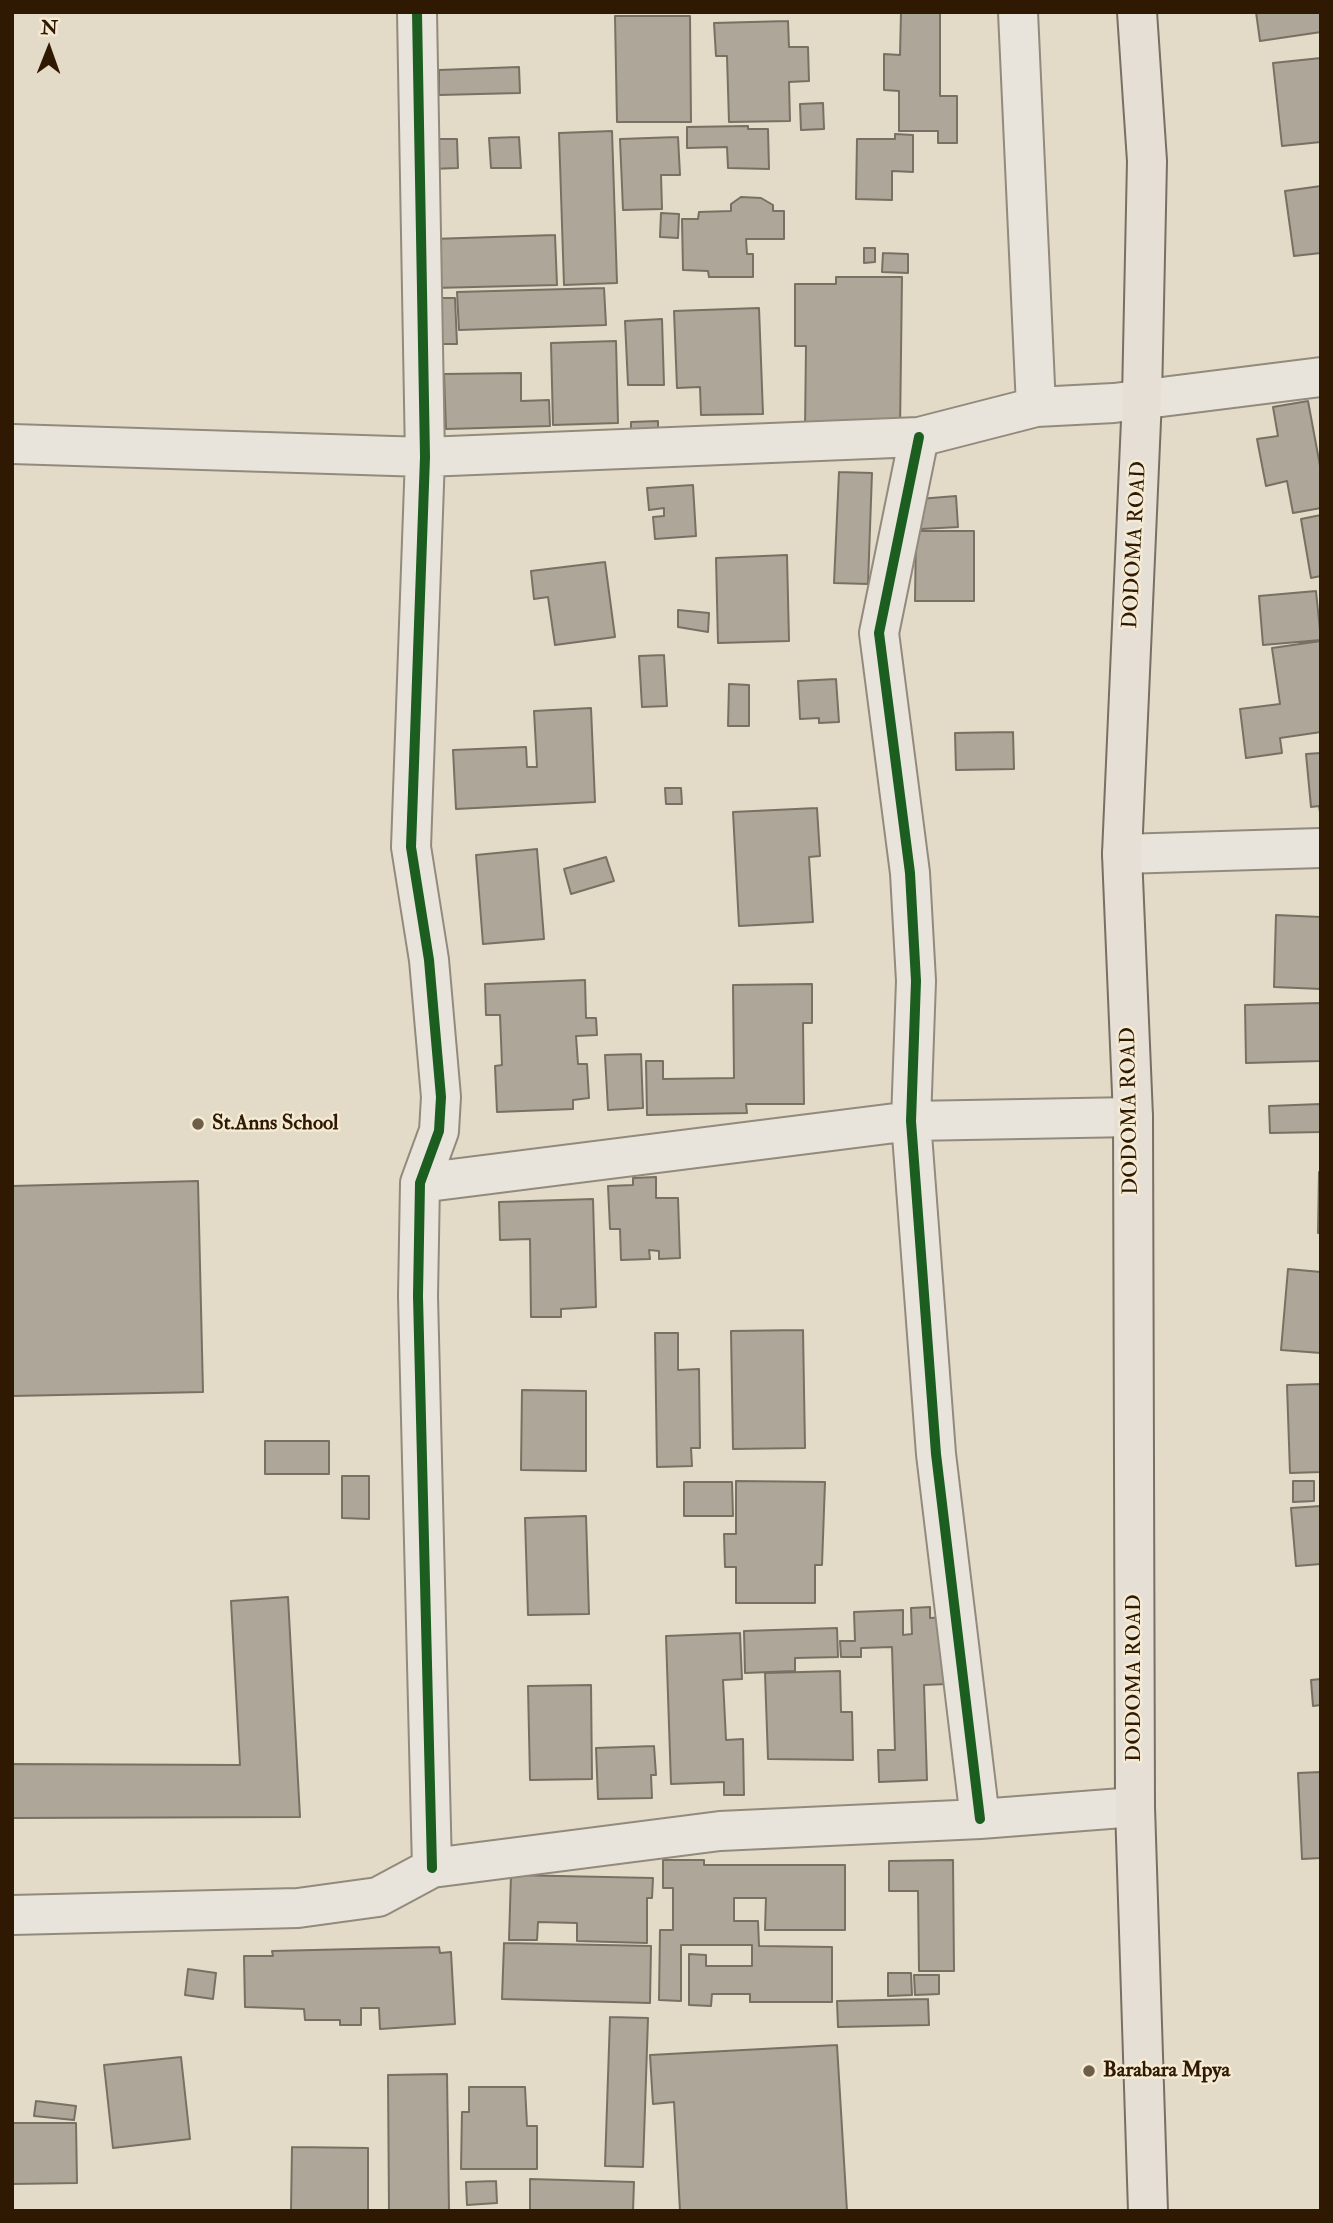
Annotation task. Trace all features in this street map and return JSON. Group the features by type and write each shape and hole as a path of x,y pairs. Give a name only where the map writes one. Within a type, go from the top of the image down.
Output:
{"highway":[{"name":"DODOMA ROAD","path":"1137,12 1147,162 1142,398 1122,854 1133,1117 1135,1807 1148,2211"}],"street":[{"path":"416,12 425,457 411,847 429,960 441,1097 439,1131 420,1183 418,1296 432,1868"},
{"path":"1018,12 1036,407"},
{"path":"12,444 425,457 919,437 1036,407 1114,403 1321,377"},
{"path":"919,437 879,633 910,873 916,981 911,1121 936,1454 980,1819"},
{"path":"1122,854 1321,848"},
{"path":"420,1183 911,1121 1133,1117"},
{"path":"12,1914 298,1908 378,1897 432,1868 720,1831 980,1819 1135,1807"}],"building":[{"path":"901,12 940,12 940,96 957,96 957,143 938,143 938,131 899,131 899,91 884,90 884,54 900,55"},
{"path":"1256,12 1321,12 1321,32 1260,41"},
{"path":"615,16 690,16 691,122 617,122"},
{"path":"788,21 789,47 808,47 809,81 789,82 790,121 729,122 727,56 716,56 714,23"},
{"path":"1321,58 1321,142 1282,146 1273,63"},
{"path":"519,67 520,93 439,95 439,70"},
{"path":"823,103 824,129 801,130 800,104"},
{"path":"748,126 748,129 768,129 769,169 728,168 727,147 687,148 687,127"},
{"path":"612,131 617,283 564,285 559,133"},
{"path":"895,134 913,135 913,172 892,171 892,200 856,199 857,139 895,139"},
{"path":"519,137 521,168 491,168 489,138"},
{"path":"678,137 680,175 661,175 662,209 623,210 620,139"},
{"path":"429,139 457,139 458,168 430,169"},
{"path":"1321,186 1321,253 1294,256 1285,191"},
{"path":"741,197 761,198 773,205 773,211 784,211 784,239 746,239 747,254 753,254 753,277 709,277 708,271 683,270 682,219 698,219 699,212 731,211 731,204"},
{"path":"661,213 679,214 678,238 660,237"},
{"path":"555,235 557,285 433,288 432,239"},
{"path":"864,248 875,248 875,262 864,263"},
{"path":"883,253 908,254 908,273 882,272"},
{"path":"836,277 902,277 900,430 805,429 806,346 795,346 795,284 836,284"},
{"path":"604,288 606,325 459,330 457,292"},
{"path":"434,298 455,298 457,344 435,344"},
{"path":"759,308 763,414 701,415 700,387 677,388 674,311"},
{"path":"662,319 664,385 628,385 625,321"},
{"path":"616,341 618,423 553,425 551,343"},
{"path":"521,373 521,401 549,400 550,426 446,429 444,374"},
{"path":"1308,401 1321,471 1321,508 1293,513 1287,481 1266,486 1257,439 1278,436 1273,407"},
{"path":"658,421 658,444 631,444 631,422"},
{"path":"839,472 872,473 868,584 834,583"},
{"path":"693,485 696,536 655,539 653,517 664,516 664,508 649,510 647,488"},
{"path":"956,496 958,527 921,529 919,499"},
{"path":"1321,515 1321,576 1311,578 1301,519"},
{"path":"916,531 974,531 974,601 915,601"},
{"path":"787,555 789,641 718,643 716,558"},
{"path":"605,562 615,637 555,645 548,597 534,599 531,571"},
{"path":"1316,591 1321,640 1263,645 1259,596"},
{"path":"678,610 709,613 708,632 678,627"},
{"path":"1321,641 1321,732 1280,738 1282,753 1246,758 1240,709 1280,704 1272,648"},
{"path":"664,655 667,706 642,707 639,656"},
{"path":"836,679 839,722 819,723 819,718 800,719 798,681"},
{"path":"729,684 749,685 749,726 728,726"},
{"path":"591,708 595,802 456,809 453,750 526,747 527,767 537,767 534,711"},
{"path":"1013,732 1014,769 956,770 955,733"},
{"path":"1321,753 1321,818 1319,806 1311,807 1306,754"},
{"path":"665,788 681,788 682,804 666,804"},
{"path":"817,808 820,856 809,857 813,922 739,926 733,812"},
{"path":"537,849 544,939 483,944 476,855"},
{"path":"606,857 614,881 571,894 564,869"},
{"path":"1276,915 1321,917 1321,989 1274,987"},
{"path":"585,980 586,1018 596,1018 597,1035 576,1036 578,1064 587,1064 589,1098 573,1100 573,1109 497,1112 495,1066 502,1065 500,1015 486,1015 485,984"},
{"path":"812,984 812,1023 803,1023 804,1104 746,1104 747,1113 647,1115 646,1061 663,1061 663,1079 734,1078 733,985"},
{"path":"1321,1003 1321,1061 1246,1063 1245,1005"},
{"path":"641,1054 643,1108 608,1110 605,1055"},
{"path":"1321,1104 1321,1132 1270,1133 1269,1106"},
{"path":"1321,1172 1321,1233 1318,1233"},
{"path":"656,1177 656,1198 678,1198 680,1258 659,1259 659,1251 649,1250 650,1259 621,1260 620,1229 610,1229 608,1186 633,1185 633,1178"},
{"path":"198,1181 203,1392 12,1396 12,1186"},
{"path":"593,1199 596,1307 561,1309 561,1317 531,1317 530,1239 500,1240 499,1202"},
{"path":"1288,1269 1321,1272 1321,1353 1281,1350"},
{"path":"803,1330 805,1448 733,1449 731,1331"},
{"path":"655,1333 678,1333 678,1370 699,1369 700,1448 691,1448 692,1466 657,1467"},
{"path":"1321,1384 1321,1472 1290,1473 1287,1385"},
{"path":"522,1390 586,1391 586,1471 521,1470"},
{"path":"265,1441 329,1441 329,1474 265,1474"},
{"path":"342,1476 369,1476 369,1519 342,1518"},
{"path":"736,1481 825,1482 822,1565 815,1565 815,1603 736,1603 736,1567 725,1567 724,1534 736,1534"},
{"path":"1293,1481 1314,1481 1314,1501 1293,1502"},
{"path":"684,1482 732,1482 733,1516 684,1516"},
{"path":"1321,1506 1321,1564 1296,1566 1291,1508"},
{"path":"586,1516 589,1614 528,1615 525,1518"},
{"path":"288,1597 300,1817 12,1818 12,1764 240,1765 231,1601"},
{"path":"930,1607 930,1618 946,1617 947,1684 924,1685 927,1780 879,1782 878,1750 895,1750 892,1647 861,1648 861,1657 841,1657 840,1641 855,1641 854,1612 903,1610 903,1635 912,1634 911,1608"},
{"path":"837,1628 838,1657 795,1658 795,1671 745,1673 744,1631"},
{"path":"740,1633 742,1679 723,1680 726,1740 743,1739 744,1795 724,1795 724,1782 671,1784 666,1636"},
{"path":"840,1671 841,1712 852,1712 853,1760 768,1759 765,1673"},
{"path":"1321,1679 1321,1705 1313,1706 1311,1680"},
{"path":"591,1685 592,1779 530,1780 528,1686"},
{"path":"654,1746 656,1775 651,1775 652,1798 598,1799 596,1748"},
{"path":"1321,1772 1321,1858 1302,1859 1298,1773"},
{"path":"663,1860 704,1860 704,1865 845,1865 845,1930 765,1930 766,1898 734,1898 734,1921 758,1921 759,1946 832,1947 832,2002 750,2002 750,1994 712,1994 711,2006 689,2005 689,1954 706,1955 706,1966 752,1966 752,1945 681,1945 681,2001 659,2000 660,1930 673,1930 673,1888 663,1888"},
{"path":"953,1860 954,1971 919,1971 918,1891 889,1891 889,1861"},
{"path":"511,1875 653,1878 652,1898 647,1898 647,1943 577,1941 577,1923 538,1922 537,1940 509,1940"},
{"path":"504,1943 651,1946 650,2003 502,1999"},
{"path":"439,1947 440,1953 451,1952 455,2024 380,2029 379,2008 361,2008 361,2025 340,2025 340,2020 305,2020 304,2009 245,2007 244,1956 273,1956 272,1951"},
{"path":"188,1969 216,1973 213,1999 185,1995"},
{"path":"888,1973 911,1973 912,1995 888,1996"},
{"path":"914,1975 939,1975 939,1994 915,1995"},
{"path":"928,1999 929,2025 838,2027 837,2001"},
{"path":"610,2017 648,2018 643,2167 605,2166"},
{"path":"837,2045 847,2211 680,2211 674,2102 653,2104 650,2055"},
{"path":"181,2057 190,2139 113,2148 104,2065"},
{"path":"447,2074 449,2211 389,2211 388,2075"},
{"path":"469,2087 525,2087 527,2126 537,2126 537,2169 461,2169 462,2112 469,2112"},
{"path":"36,2101 76,2106 74,2120 34,2116"},
{"path":"12,2123 76,2123 77,2183 12,2184"},
{"path":"292,2147 368,2148 368,2211 291,2211"},
{"path":"530,2179 634,2182 633,2211 530,2211"},
{"path":"496,2181 497,2203 467,2205 466,2182"}],"cycle path":[{"path":"417,12 425,457 411,847 429,960 441,1097 439,1131 420,1183 418,1296 432,1868"},
{"path":"919,437 879,633 910,873 916,981 911,1121 936,1454 980,1819"}],"place":[{"name":"St.Anns School","path":"198,1124"},
{"name":"Barabara Mpya","path":"1089,2071"}]}
